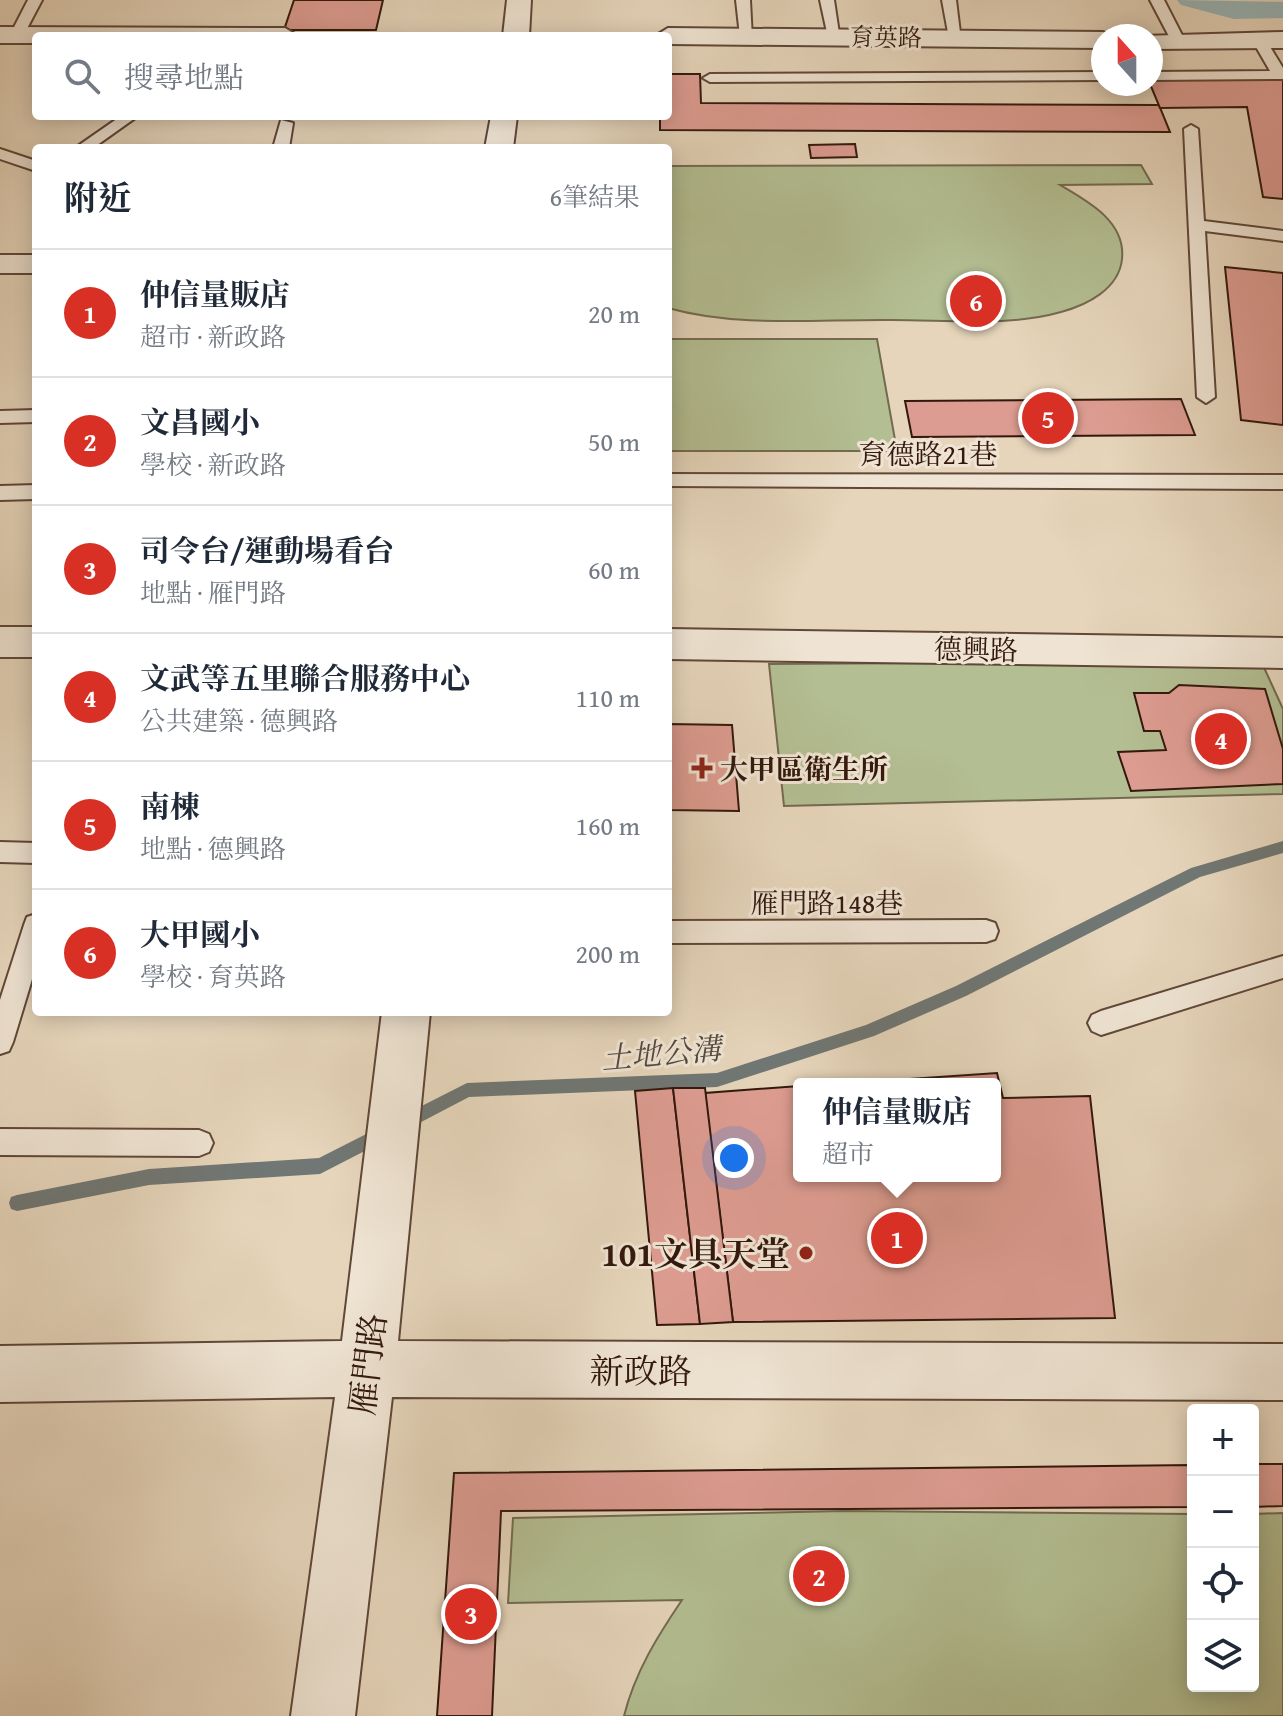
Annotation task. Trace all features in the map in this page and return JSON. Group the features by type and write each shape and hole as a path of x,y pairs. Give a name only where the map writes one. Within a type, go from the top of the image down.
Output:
{"street":[{"path":"516,32 519,0"},
{"path":"8,35 32,35"},
{"name":"育英路","path":"672,36 1091,40"},
{"path":"1163,41 1271,40"},
{"path":"500,144 503,120"},
{"path":"0,264 32,264"},
{"path":"0,642 32,642"},
{"name":"德興路","path":"672,644 1283,653"},
{"name":"雁門路","path":"323,1716 367,1369 406,1016"},
{"name":"新政路","path":"0,1374 367,1369 1283,1372"}],"lane":[{"path":"8,35 35,0"},
{"path":"743,0 747,36"},
{"path":"827,0 835,37"},
{"path":"949,0 956,38"},
{"path":"1158,1 1178,41"},
{"path":"1163,76 1280,75 1271,40"},
{"path":"710,78 1091,76"},
{"path":"89,144 125,120"},
{"path":"282,144 286,123"},
{"path":"1191,129 1206,397"},
{"path":"0,154 32,165"},
{"path":"1196,225 1283,236"},
{"path":"0,417 32,416"},
{"name":"育德路21巷","path":"672,480 1283,482"},
{"path":"0,493 32,492"},
{"path":"0,852 32,853"},
{"name":"雁門路148巷","path":"672,932 986,931"},
{"path":"0,1042 25,997 32,951"},
{"path":"1101,1023 1283,967"},
{"path":"0,1142 199,1143"}],"green space":[{"path":"1141,165 1152,184 1060,185 1103,214 1118,234 1122,246 1120,270 1108,287 1091,300 1061,312 999,321 751,320 672,309 672,166"},
{"path":"672,339 877,339 897,451 672,451"},
{"path":"1261,661 1283,709 1283,794 784,806 769,664"},
{"path":"845,1511 1187,1514 1187,1692 1259,1692 1259,1514 1283,1513 1283,1716 624,1716 648,1655 682,1600 508,1603 513,1518"}],"building":[{"path":"294,0 383,0 376,30 284,30"},
{"path":"672,74 700,74 701,103 1159,105 1170,132 660,130 660,120 672,120"},
{"path":"1283,79 1283,199 1263,197 1247,107 1160,108 1155,96 1163,96 1163,80"},
{"path":"855,144 857,157 811,158 809,145"},
{"path":"1225,267 1283,273 1283,425 1241,420"},
{"path":"1181,399 1195,435 912,437 905,401"},
{"path":"1179,685 1265,689 1283,749 1283,784 1131,791 1118,752 1166,750 1160,731 1144,731 1134,693 1169,693"},
{"name":"大甲區衛生所","path":"672,724 732,725 739,811 672,810"},
{"path":"997,1073 998,1078 924,1078"},
{"path":"793,1086 793,1182 1001,1182 1001,1090 1003,1098 1090,1096 1115,1318 733,1322 705,1093"},
{"path":"673,1088 700,1324 657,1325 635,1091"},
{"path":"673,1088 705,1088 733,1322 700,1324"},
{"path":"1259,1464 1283,1464 1283,1506 1259,1507"},
{"path":"1187,1465 1187,1507 501,1511 492,1716 437,1716 454,1473"}],"waterway":[{"path":"1190,0 1234,11 1283,10"},
{"name":"土地公溝","path":"404,1123 467,1090 717,1080 869,1031 961,991 1196,872 1283,847"},
{"name":"土地公溝","path":"17,1203 149,1177 320,1166 382,1134"}],"place":[{"name":"大甲國小","path":"976,301"},
{"name":"南棟","path":"1048,418"},
{"name":"文武等五里聯合服務中心","path":"1221,739"},
{"name":"大甲區衛生所","path":"702,768"},
{"name":"仲信量販店","path":"897,1238"},
{"name":"101文具天堂","path":"806,1253"},
{"name":"文昌國小","path":"819,1576"},
{"name":"司令台/運動場看台","path":"471,1614"}]}
